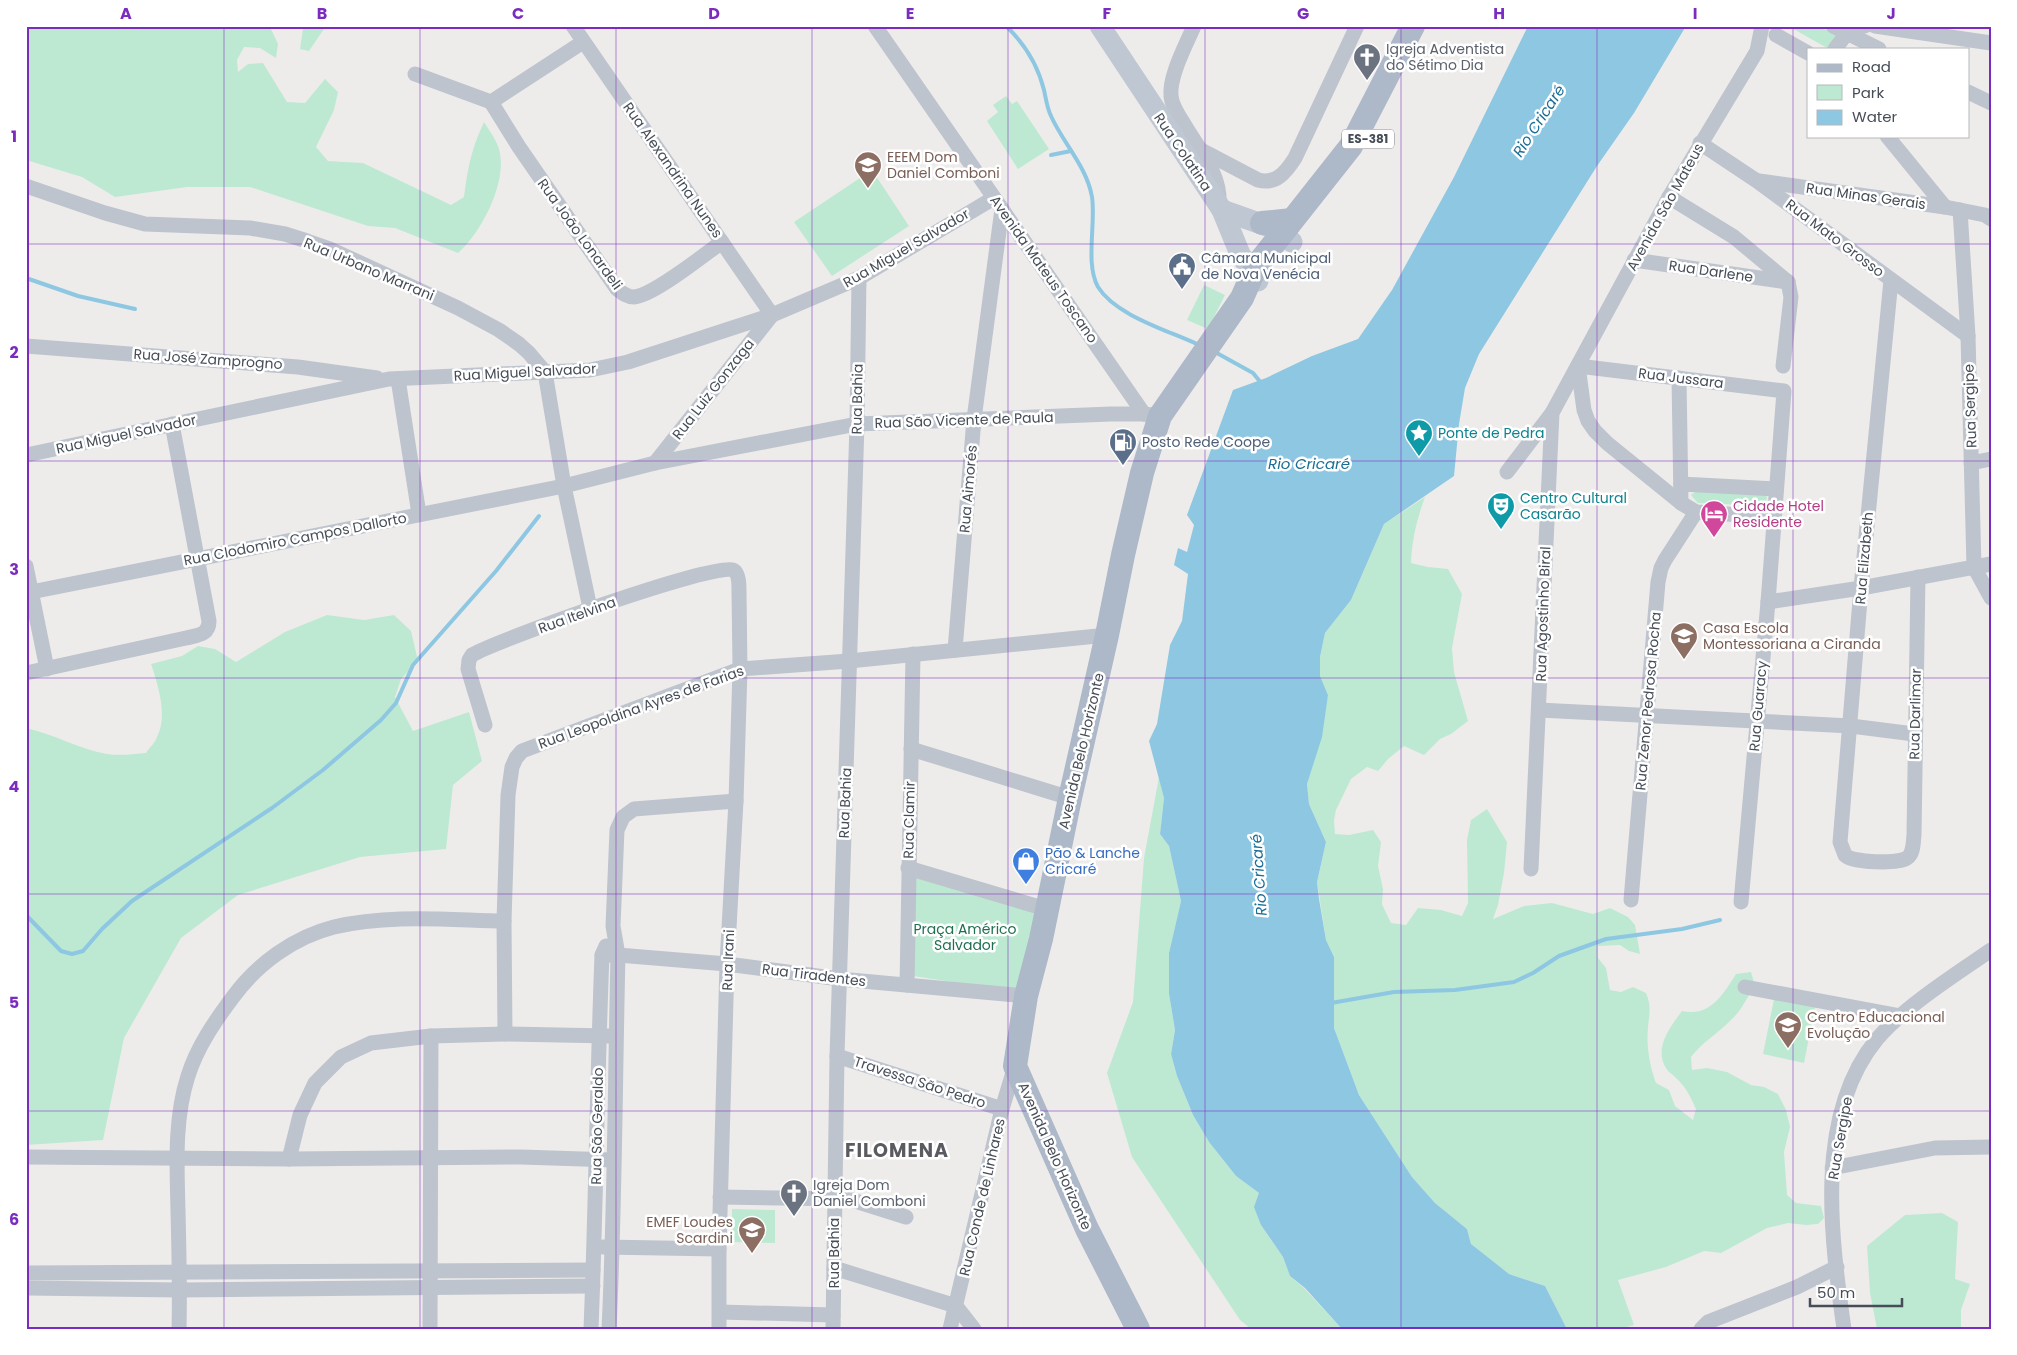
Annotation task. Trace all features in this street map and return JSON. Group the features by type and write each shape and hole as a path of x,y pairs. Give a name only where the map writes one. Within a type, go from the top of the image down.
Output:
{"main road":[{"name":"Rua Colatina","path":"1100,26 1221,208 1251,283"},
{"name":"ES-381","path":"1282,230 1351,146 1413,26"},
{"name":"ES-381","path":"1282,230 1360,154 1430,26"},
{"path":"1221,208 1282,230"},
{"path":"1240,254 1246,235 1251,230 1282,230"},
{"name":"Avenida Belo Horizonte","path":"1138,1329 1087,1229 1016,1066 1026,996 1108,635 1142,473 1152,415 1201,357 1251,283 1276,263 1282,230"}],"street":[{"name":"Rua Alexandrina Nunes","path":"572,26 772,315"},
{"name":"Avenida Mateus Toscano","path":"876,26 998,203 1152,415"},
{"path":"1194,26 1174,79 1171,96 1174,106 1217,183 1221,208"},
{"path":"1199,149 1258,180 1267,182 1285,172 1295,158 1357,26"},
{"name":"Avenida São Mateus","path":"1757,51 1762,26"},
{"path":"1839,29 1865,26"},
{"path":"1875,26 1991,42"},
{"path":"1835,48 1839,29"},
{"path":"1839,29 1877,48"},
{"path":"1778,30 1807,52"},
{"name":"Avenida São Mateus","path":"1578,366 1634,260 1700,143 1757,51 1778,30"},
{"path":"415,74 491,102 583,42"},
{"path":"1970,93 1991,103"},
{"name":"Rua João Lonardeli","path":"491,102 519,147 617,289 622,293 636,297 657,287 722,242"},
{"path":"1889,138 1952,208"},
{"name":"Rua Mato Grosso","path":"1700,143 1757,181 1968,336"},
{"name":"Rua Minas Gerais","path":"1757,181 1989,214"},
{"name":"Rua Urbano Marrani","path":"26,186 105,213 145,224 250,228 285,234 307,241 458,308 499,330 529,352 545,372"},
{"path":"1669,197 1734,237 1788,282 1791,297 1783,366"},
{"name":"Rua Miguel Salvador","path":"26,455 393,379 590,370 628,362 772,315 859,278 998,203"},
{"name":"Rua Aimorés","path":"955,650 974,419 998,203"},
{"name":"Rua Sergipe","path":"1952,208 1968,336 1974,567 1991,598"},
{"path":"1742,275 1753,252"},
{"name":"Rua Darlene","path":"1634,260 1788,282"},
{"name":"Rua Bahia","path":"833,1322 837,1056 857,424 859,278"},
{"name":"Rua Elizabeth","path":"1891,280 1861,588 1840,842 1845,855 1854,860 1895,861 1908,858 1912,852"},
{"name":"Rua Luiz Gonzaga","path":"655,463 772,315"},
{"name":"Rua José Zamprogno","path":"26,346 298,366 393,379"},
{"path":"1578,366 1584,410 1588,421 1607,444 1681,503 1696,512 1774,517"},
{"name":"Rua Jussara","path":"1578,366 1784,390"},
{"name":"Rua Agostinho Biral","path":"1531,869 1552,413 1578,366"},
{"path":"545,372 564,486 590,608"},
{"path":"1679,378 1681,503"},
{"path":"393,379 419,514"},
{"name":"Rua Guaracy","path":"1741,902 1768,602 1784,390"},
{"path":"1507,472 1552,413"},
{"name":"Rua São Vicente de Paula","path":"564,486 655,463 857,424 1152,415"},
{"path":"26,673 201,634 207,631 209,621 172,424"},
{"path":"1972,463 1991,459"},
{"path":"1681,484 1776,489"},
{"name":"Rua Clodomiro Campos Dallorto","path":"29,592 564,486"},
{"name":"Rua Zenor Pedrosa Rocha","path":"1631,900 1658,582 1661,568 1696,512"},
{"path":"1768,602 1861,588 1991,564"},
{"path":"26,566 29,592 47,669"},
{"name":"Rua Itelvina","path":"485,725 468,669 468,660 479,651 590,608 704,573 732,570 738,579 739,591"},
{"name":"Rua Darlimar","path":"1912,852 1914,835 1914,734 1918,577"},
{"name":"Rua Irani","path":"719,1329 720,1197 727,964 736,801 740,669 739,591"},
{"name":"Rua Leopoldina Ayres de Farias","path":"505,1034 504,921 508,795 512,766 522,751 740,669 849,661 1108,635"},
{"name":"Rua Clamir","path":"907,985 913,654"},
{"path":"1539,710 1850,726 1914,734"},
{"path":"911,749 1070,798"},
{"name":"Rua São Geraldo","path":"609,1329 613,1248 613,1160 618,955 612,926 617,830 623,817 634,808 736,801"},
{"path":"908,868 1046,910"},
{"path":"179,1329 177,1158 180,1104 188,1074 200,1047 215,1021 238,990 269,960 307,937 333,928 358,923 392,920 504,921"},
{"name":"Rua São Geraldo","path":"591,1329 595,1247 602,956 612,926"},
{"name":"Rua Sergipe","path":"1844,1329 1832,1224 1832,1168 1843,1103 1851,1081 1878,1038 1901,1016 1954,975 1991,950"},
{"name":"Rua Tiradentes","path":"602,956 618,955 727,964 840,979 1026,996"},
{"path":"1745,987 1901,1016"},
{"path":"290,1159 300,1115 315,1083 341,1057 371,1043 431,1036 505,1034 616,1037"},
{"path":"430,1329 431,1036"},
{"name":"Travessa São Pedro","path":"837,1056 1002,1109"},
{"name":"Rua Conde de Linhares","path":"950,1329 1002,1109 1016,1066"},
{"path":"1832,1168 1935,1148 1991,1147"},
{"path":"26,1157 290,1159 432,1157 613,1160"},
{"path":"720,1197 849,1199 906,1217"},
{"path":"595,1247 719,1249"},
{"path":"1700,1329 1708,1322 1797,1287 1837,1267"},
{"path":"834,1268 956,1306 974,1329"},
{"path":"26,1273 593,1270"},
{"path":"26,1288 180,1290 593,1286"},
{"path":"720,1312 833,1322"}],"green space":[{"path":"26,26 273,26 271,29 278,44 276,58 260,48 244,47 237,60 238,72 248,64 263,63 287,102 305,103 325,79 338,92 334,110 316,147 328,161 363,163 451,205 464,197 471,159 484,122 497,143 501,159 497,188 492,204 476,232 458,253 395,228 368,226 250,187 187,187 115,197 82,177 26,160"},
{"path":"299,26 326,26 309,51 300,49 303,29"},
{"path":"1788,26 1818,26 1840,37 1830,48"},
{"path":"1006,96 1012,104 1017,101 1049,149 1018,169 987,121 998,112 993,105"},
{"path":"872,170 909,226 832,276 794,222"},
{"path":"1204,285 1225,295 1208,329 1187,320"},
{"path":"1698,490 1767,494 1766,506 1698,503 1691,495"},
{"path":"1425,497 1415,529 1411,563 1448,569 1462,594 1452,648 1454,672 1468,721 1451,734 1440,739 1424,755 1404,746 1388,759 1378,771 1367,767 1351,779 1336,810 1334,820 1335,834 1349,835 1373,830 1381,842 1378,866 1383,889 1382,904 1391,923 1406,925 1418,908 1441,910 1462,916 1468,903 1467,840 1471,820 1487,809 1507,842 1504,873 1498,905 1493,919 1524,906 1552,903 1593,914 1610,908 1628,917 1635,925 1640,954 1629,951 1620,945 1598,946 1598,958 1606,968 1610,990 1621,992 1633,987 1646,993 1650,1007 1648,1049 1656,1083 1669,1090 1675,1106 1693,1120 1696,1109 1690,1097 1663,1063 1662,1048 1664,1040 1682,1011 1692,1012 1708,1008 1726,990 1736,974 1751,972 1755,986 1742,1008 1691,1057 1692,1070 1707,1068 1727,1072 1751,1085 1764,1087 1778,1094 1786,1110 1790,1127 1784,1152 1787,1195 1796,1203 1821,1206 1824,1218 1818,1224 1788,1223 1767,1228 1721,1253 1704,1251 1666,1267 1618,1280 1634,1325 1619,1329 1567,1329 1545,1286 1509,1274 1471,1244 1467,1229 1435,1203 1412,1177 1359,1095 1334,1028 1334,957 1326,940 1317,882 1326,842 1309,804 1307,784 1328,695 1320,676 1320,657 1325,633 1351,600 1384,524"},
{"path":"327,615 364,620 394,615 411,631 418,661 401,679 395,697 413,731 469,712 482,761 453,785 446,849 360,857 238,895 181,938 124,1038 103,1140 26,1145 26,728 86,749 107,754 146,753 156,739 162,720 161,700 151,664 182,656 198,646 215,649 236,662 285,632"},
{"path":"1159,777 1164,798 1160,834 1169,846 1181,901 1169,953 1169,994 1175,1030 1171,1054 1177,1076 1193,1115 1209,1142 1236,1176 1259,1193 1261,1225 1283,1257 1290,1276 1304,1288 1342,1329 1251,1329 1240,1320 1132,1157 1107,1073 1133,1002 1144,858"},
{"name":"Praça Américo Salvador","path":"916,876 1038,908 1017,992 913,976"},
{"path":"1774,999 1815,1007 1804,1063 1763,1054"},
{"path":"732,1209 775,1210 775,1243 731,1242"},
{"path":"1942,1213 1958,1222 1955,1279 1970,1284 1961,1310 1961,1329 1877,1329 1870,1293 1867,1246 1905,1215"}],"water":[{"name":"Rio Cricaré","path":"1528,26 1686,26 1634,113 1597,166 1479,354 1465,388 1454,476 1384,524 1351,600 1325,633 1320,657 1320,676 1328,695 1322,737 1307,784 1309,804 1326,842 1317,882 1326,940 1334,957 1334,1028 1359,1095 1412,1177 1435,1203 1467,1229 1471,1244 1509,1274 1545,1286 1567,1329 1342,1329 1305,1288 1290,1276 1283,1257 1261,1225 1254,1207 1259,1193 1236,1176 1209,1142 1193,1115 1177,1076 1171,1054 1175,1030 1169,994 1169,953 1181,901 1169,846 1160,834 1164,798 1149,741 1157,724 1170,645 1182,621 1188,574 1174,565 1178,548 1187,552 1194,525 1187,515 1233,390 1266,378 1312,356 1358,339 1392,290 1454,177"}],"waterway":[{"path":"1006,26 1024,47 1034,64 1051,116 1080,165 1089,186 1093,208 1091,256 1094,278 1098,287 1106,297 1130,314 1144,322 1199,345"},
{"path":"1051,155 1071,151"},
{"path":"26,278 78,296 135,309"},
{"path":"1215,352 1253,373 1262,384"},
{"path":"26,915 61,951 72,954 83,951 102,929 132,901 272,808 323,770 381,720 396,703 413,665 496,571 539,516"},
{"path":"1331,1003 1394,992 1455,990 1514,982 1533,973 1559,956 1606,939 1682,929 1720,920"}],"place":[{"name":"Igreja Adventista do Sétimo Dia","path":"1367,81"},
{"name":"EEEM Dom Daniel Comboni","path":"868,189"},
{"name":"Câmara Municipal de Nova Venécia","path":"1182,290"},
{"name":"Ponte de Pedra","path":"1419,457"},
{"name":"Posto Rede Coope","path":"1123,466"},
{"name":"Centro Cultural Casarão","path":"1501,530"},
{"name":"Cidade Hotel Residente","path":"1714,538"},
{"name":"Casa Escola Montessoriana a Ciranda","path":"1684,660"},
{"name":"Pão & Lanche Cricaré","path":"1026,885"},
{"name":"Centro Educacional Evolução","path":"1788,1049"},
{"name":"Igreja Dom Daniel Comboni","path":"794,1217"},
{"name":"EMEF Loudes Scardini","path":"752,1254"}],"district":[{"name":"FILOMENA","path":"897,1150"}]}
